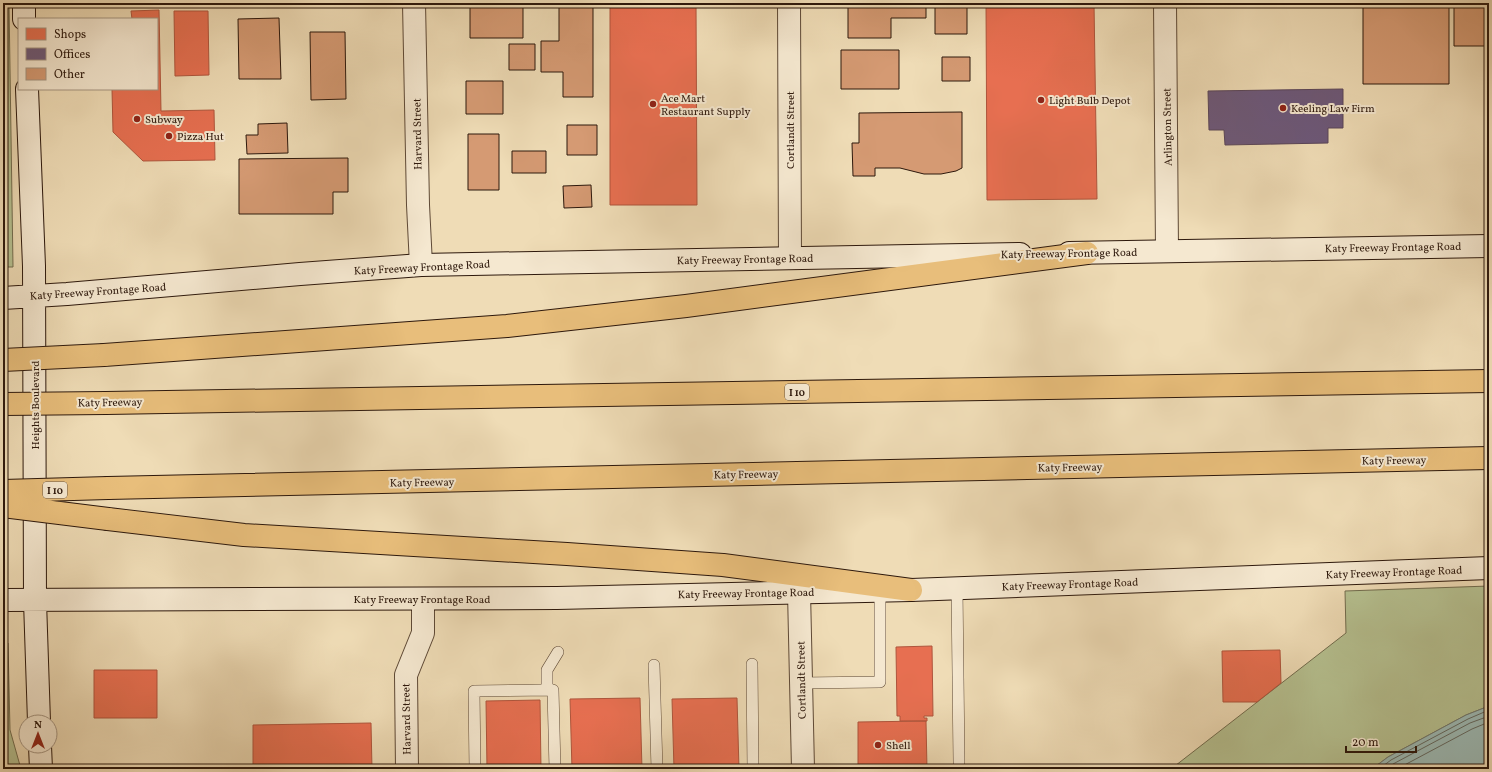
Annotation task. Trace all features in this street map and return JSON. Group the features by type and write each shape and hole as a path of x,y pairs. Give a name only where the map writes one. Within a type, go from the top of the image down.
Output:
{"highway":[{"path":"3,360 104,355 507,326 686,306 1087,253"},
{"name":"Katy Freeway","path":"3,404 1489,381"},
{"name":"Katy Freeway","path":"3,491 1489,458"},
{"path":"3,506 244,535 559,553 723,565 911,590"}],"main road":[{"path":"24,3 24,18"},
{"name":"Harvard Street","path":"414,3 421,265"},
{"name":"Cortlandt Street","path":"789,3 790,258"},
{"name":"Arlington Street","path":"1165,3 1167,251"},
{"name":"Heights Boulevard","path":"27,90 34,296 35,601 39,714"},
{"name":"Katy Freeway Frontage Road","path":"3,298 421,265 1489,246"},
{"name":"Katy Freeway Frontage Road","path":"3,600 557,598 911,590 1489,568"},
{"name":"Cortlandt Street","path":"799,592 803,769"},
{"name":"Harvard Street","path":"407,769 406,675 423,632 423,599"},
{"path":"40,754 41,769"}],"lane":[{"path":"957,588 959,762"},
{"path":"801,682 880,682 880,590"},
{"path":"547,690 547,670 558,652"},
{"path":"752,664 753,769"},
{"path":"654,665 657,769"},
{"path":"475,769 474,691 547,690 553,690 555,769"}],"green space":[{"path":"3,3 9,3 13,267 3,267"},
{"path":"1489,586 1489,706 1466,715 1388,757 1372,769 1171,769 1346,633 1345,591"},
{"path":"3,643 8,643 10,730 21,769 3,769"}],"water":[{"path":"1489,706 1489,769 1372,769 1388,757 1466,715"}],"building: Shops":[{"name":"Ace Mart Restaurant Supply","path":"610,3 696,3 697,205 610,205"},
{"name":"Light Bulb Depot","path":"986,3 1094,3 1097,199 987,200"},
{"path":"159,10 161,111 214,110 215,160 143,161 113,132 112,90 158,90 158,18 132,18 131,11"},
{"path":"174,11 208,11 209,75 175,76"},
{"name":"Shell","path":"932,646 933,716 924,716 924,718 927,718 927,721 900,721 900,716 897,716 896,647"},
{"path":"1280,650 1281,683 1257,702 1223,702 1222,651"},
{"path":"94,670 157,670 157,718 94,718"},
{"path":"640,698 642,769 572,769 570,699"},
{"path":"737,698 739,769 674,769 672,699"},
{"path":"540,700 541,769 487,769 486,701"},
{"path":"926,721 927,769 858,769 858,722"},
{"path":"371,723 372,769 253,769 253,725"}],"building: Offices":[{"path":"1343,89 1343,128 1328,128 1328,143 1225,145 1224,130 1209,130 1208,91"}],"building: Other":[{"path":"470,3 523,3 523,38 470,38"},
{"path":"848,3 926,3 926,18 891,18 891,38 848,38"},
{"path":"935,3 967,3 967,34 935,34"},
{"path":"1363,3 1449,3 1449,84 1363,84"},
{"path":"1454,3 1489,3 1489,46 1454,46"},
{"path":"559,6 593,6 593,97 563,97 563,72 541,72 541,41 559,41"},
{"path":"279,18 281,79 239,79 238,19"},
{"path":"310,32 345,32 346,99 311,100"},
{"path":"509,44 535,44 535,70 509,70"},
{"path":"841,50 899,50 899,89 841,89"},
{"path":"942,57 970,57 970,81 942,81"},
{"path":"466,81 503,81 503,114 466,114"},
{"path":"962,112 962,168 956,171 941,174 924,174 900,168 875,168 875,176 853,176 852,143 859,143 859,113"},
{"path":"287,123 288,153 247,154 246,135 258,135 258,124"},
{"path":"567,125 597,125 597,155 567,155"},
{"path":"468,134 499,134 499,190 468,190"},
{"path":"512,151 546,151 546,173 512,173"},
{"path":"348,158 348,192 333,192 333,214 239,214 239,159"},
{"path":"591,185 592,207 564,208 563,186"}],"place":[{"name":"Light Bulb Depot","path":"1041,100"},
{"name":"Ace Mart Restaurant Supply","path":"653,104"},
{"name":"Keeling Law Firm","path":"1283,108"},
{"name":"Subway","path":"137,119"},
{"name":"Pizza Hut","path":"169,136"},
{"name":"Shell","path":"878,745"}]}
